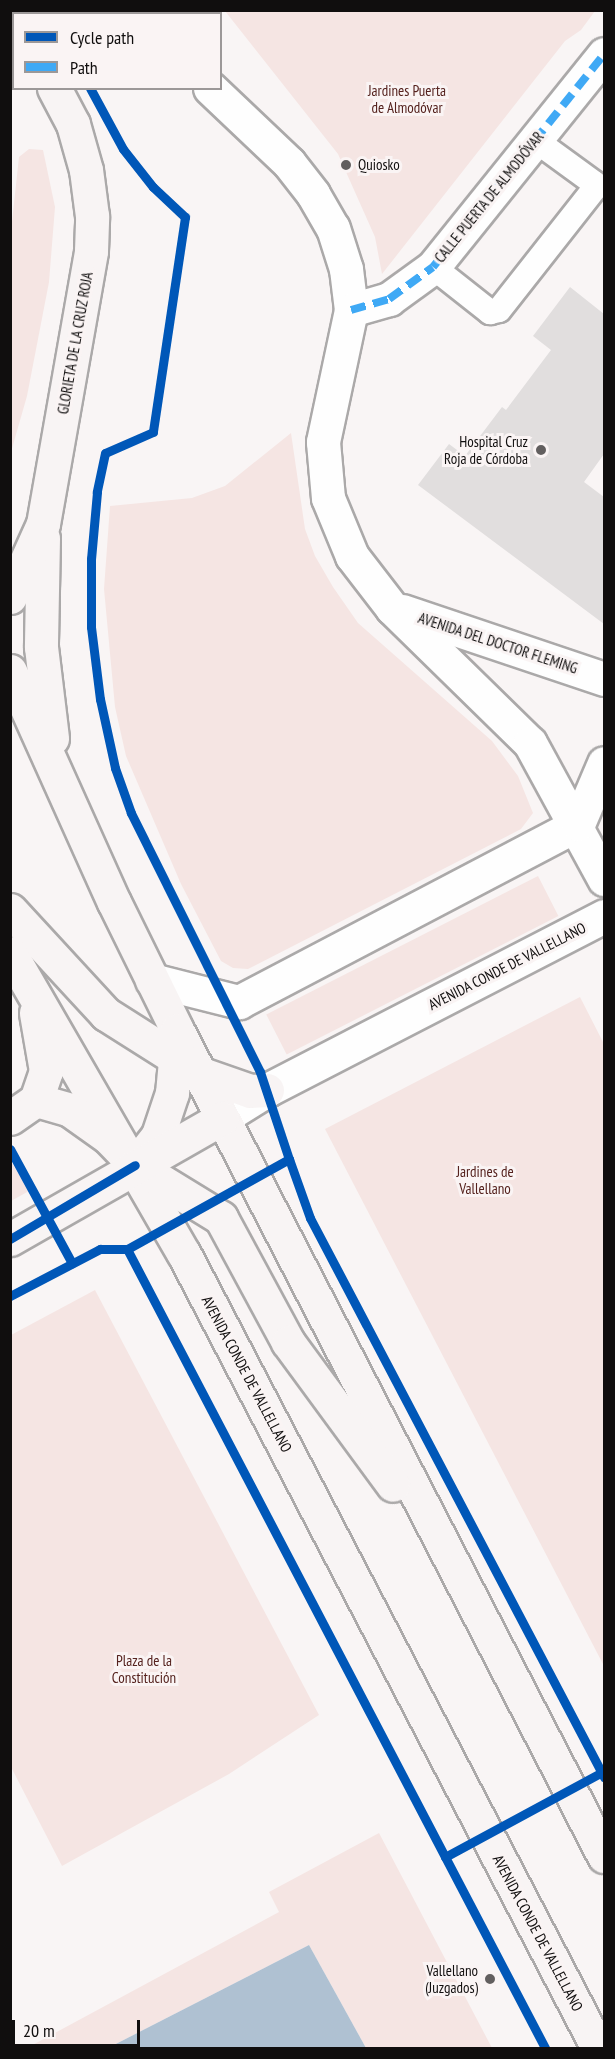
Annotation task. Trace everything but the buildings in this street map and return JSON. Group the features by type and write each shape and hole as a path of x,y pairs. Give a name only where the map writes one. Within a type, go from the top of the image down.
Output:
{"main road":[{"name":"GLORIETA DE LA CRUZ ROJA","path":"10,597 43,524 87,286 92,216 80,147 55,90"},
{"path":"43,524 41,647 52,739 79,823"},
{"path":"10,670 185,1054 222,1118 604,1856"},
{"path":"10,910 106,1014 185,1054 250,1091 267,1090"},
{"path":"10,953 135,1165"},
{"path":"27,983 42,1034 46,1071 23,1109 70,1110 108,1137 135,1165 221,1218 288,1342 455,1568"},
{"path":"135,1165 158,1135 185,1054"},
{"path":"10,1239 135,1165 222,1118"},
{"name":"AVENIDA CONDE DE VALLELLANO","path":"135,1165 598,2049"}],"street":[{"name":"CALLE PUERTA DE ALMODÓVAR","path":"351,310 389,299 433,267 604,54"},
{"path":"217,92 289,163 333,228 346,269 351,310 346,347 328,413 324,470 328,498 352,556 392,608 531,743 578,824 604,879"},
{"name":"AVENIDA DEL DOCTOR FLEMING","path":"392,608 604,679"},
{"path":"152,980 240,1002 578,824 604,763"},
{"name":"AVENIDA CONDE DE VALLELLANO","path":"222,1118 267,1090 604,916"}],"lane":[{"path":"433,267 490,312 497,312 507,301 595,188 594,183 535,140"}],"green space":[{"name":"Jardines Puerta de Almodóvar","path":"225,11 595,11 581,30 565,41 382,274 375,237 338,154"},
{"path":"29,149 43,150 55,207 49,282 27,396 11,452 11,231 19,157"},
{"path":"291,433 305,529 315,556 333,587 358,623 492,741 518,776 533,813 521,829 248,969 233,968 221,961 181,884 126,756 115,707 104,589 110,506 192,498 225,486"},
{"path":"538,876 558,916 287,1055 266,1014"},
{"name":"Jardines de Vallellano","path":"580,997 604,1044 604,1666 325,1129"},
{"path":"10,1160 29,1191 11,1201 10,1201"},
{"name":"Plaza de la Constitución","path":"95,1290 319,1715 229,1774 62,1866 11,1767 11,1335"},
{"path":"379,1833 492,2048 366,2048 309,1945 108,2048 27,2048 279,1912 269,1892"}],"water":[{"path":"309,1945 366,2048 108,2048"}],"marked path":[{"path":"351,310 389,299 433,267 604,54"}],"cycle path":[{"path":"91,90 123,149 153,187 185,217 153,432 105,453 97,492 91,559 91,627 100,699 115,768 131,813 260,1072 289,1159 127,1249 545,2048"},
{"path":"10,1149 72,1263"},
{"path":"289,1159 310,1218 604,1777"},
{"path":"10,1239 135,1165"},
{"path":"10,1296 100,1249 127,1249"},
{"path":"445,1857 602,1772"}],"place":[{"name":"Quiosko","path":"346,165"},
{"name":"Hospital Cruz Roja de Córdoba","path":"541,450"},
{"name":"Vallellano (Juzgados)","path":"490,1979"}]}
